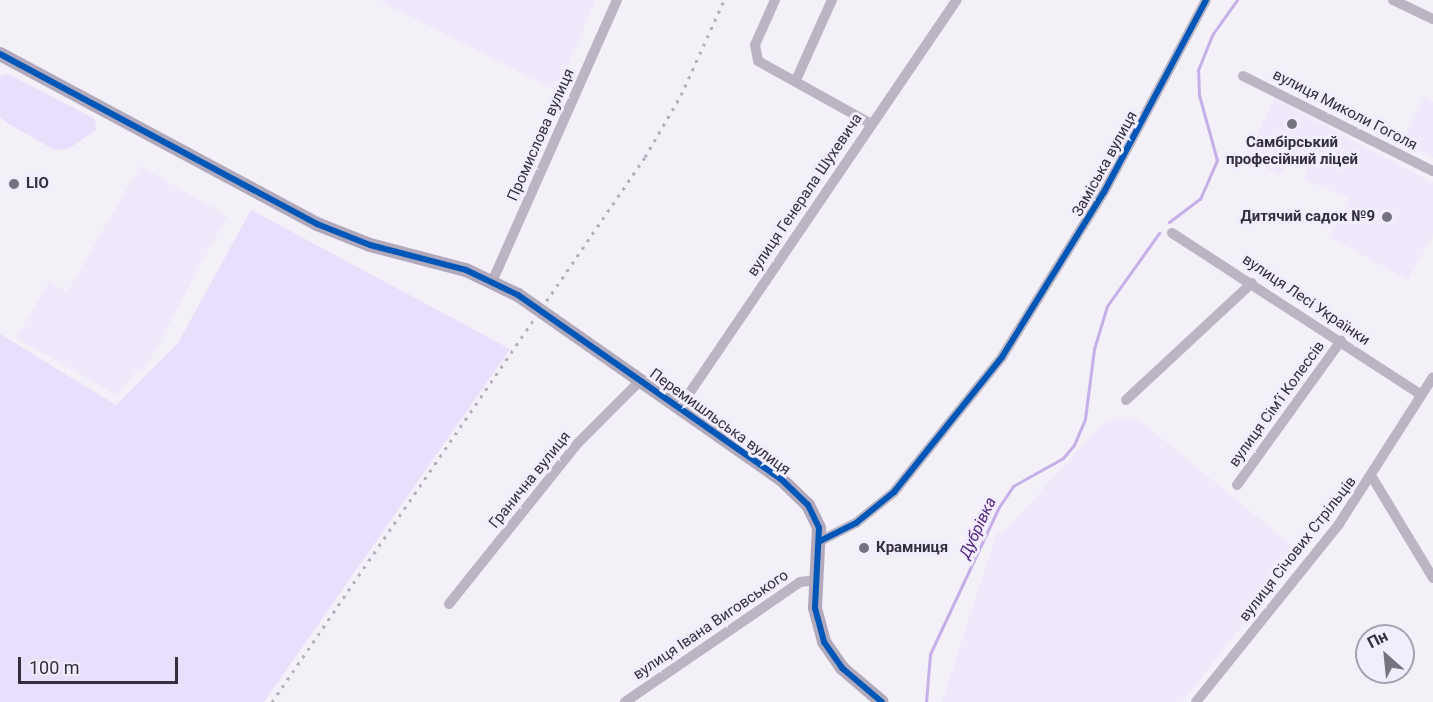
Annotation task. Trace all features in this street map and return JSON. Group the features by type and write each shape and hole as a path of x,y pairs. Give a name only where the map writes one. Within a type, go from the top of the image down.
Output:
{"main road":[{"name":"Перемишльська вулиця","path":"0,54 317,224 492,282 518,295 680,407 797,492 814,515 820,541 815,609 824,642 842,668 882,702"}],"street":[{"name":"Промислова вулиця","path":"492,282 618,0"},
{"path":"775,0 754,56 870,124"},
{"path":"796,80 832,0"},
{"name":"вулиця Генерала Шухевича","path":"680,407 870,124 957,0"},
{"name":"Заміська вулиця","path":"820,541 856,523 894,492 1002,357 1098,201 1206,0"},
{"path":"1394,0 1433,19"},
{"name":"вулиця Миколи Гоголя","path":"1243,76 1433,171"},
{"name":"вулиця Лесі Українки","path":"1172,233 1421,395"},
{"path":"1126,400 1252,283"},
{"name":"вулиця Сімʼї Колессів","path":"1237,485 1341,341"},
{"name":"вулиця Січових Стрільців","path":"1196,702 1372,477 1433,376"},
{"name":"Гранична вулиця","path":"449,604 578,443 641,380"},
{"path":"1372,477 1433,578"},
{"name":"вулиця Івана Виговського","path":"625,702 800,582 817,580"}],"shaded area":[{"path":"379,0 596,0 556,91"},
{"path":"8,74 95,119 96,130 68,149 55,150 7,123 0,117 0,76"},
{"path":"1425,97 1433,102 1433,158 1402,142"},
{"path":"1275,99 1433,183 1433,235 1408,280 1330,237 1350,199 1304,179 1307,169 1288,161 1280,175 1245,158"},
{"path":"140,166 227,216 144,371 139,368 117,395 16,338 49,282 67,292"},
{"path":"251,210 510,349 264,702 0,702 0,334 116,405 178,343"},
{"path":"1138,419 1300,552 1182,702 942,702 997,532 1001,535 1106,420"}],"waterway":[{"name":"Дубрівка","path":"1169,222 1200,199 1217,160 1199,95 1198,70 1212,35 1237,0"},
{"name":"Дубрівка","path":"926,702 930,654 999,507 1013,486 1063,458 1074,445 1085,419 1094,349 1107,306 1159,233"}],"railway":[{"path":"272,702 645,157 681,95 724,0"}],"cycle path":[{"path":"820,541 856,523 894,492 1002,357 1104,192 1206,0"},
{"path":"0,54 317,224 370,245 466,270 518,295 782,480 808,505 819,528 815,608 824,642 842,668 882,702"}],"place":[{"name":"Самбірський професійний ліцей","path":"1292,124"},
{"name":"LIO","path":"14,184"},
{"name":"Дитячий садок №9","path":"1387,217"},
{"name":"Крамниця","path":"864,548"}]}
